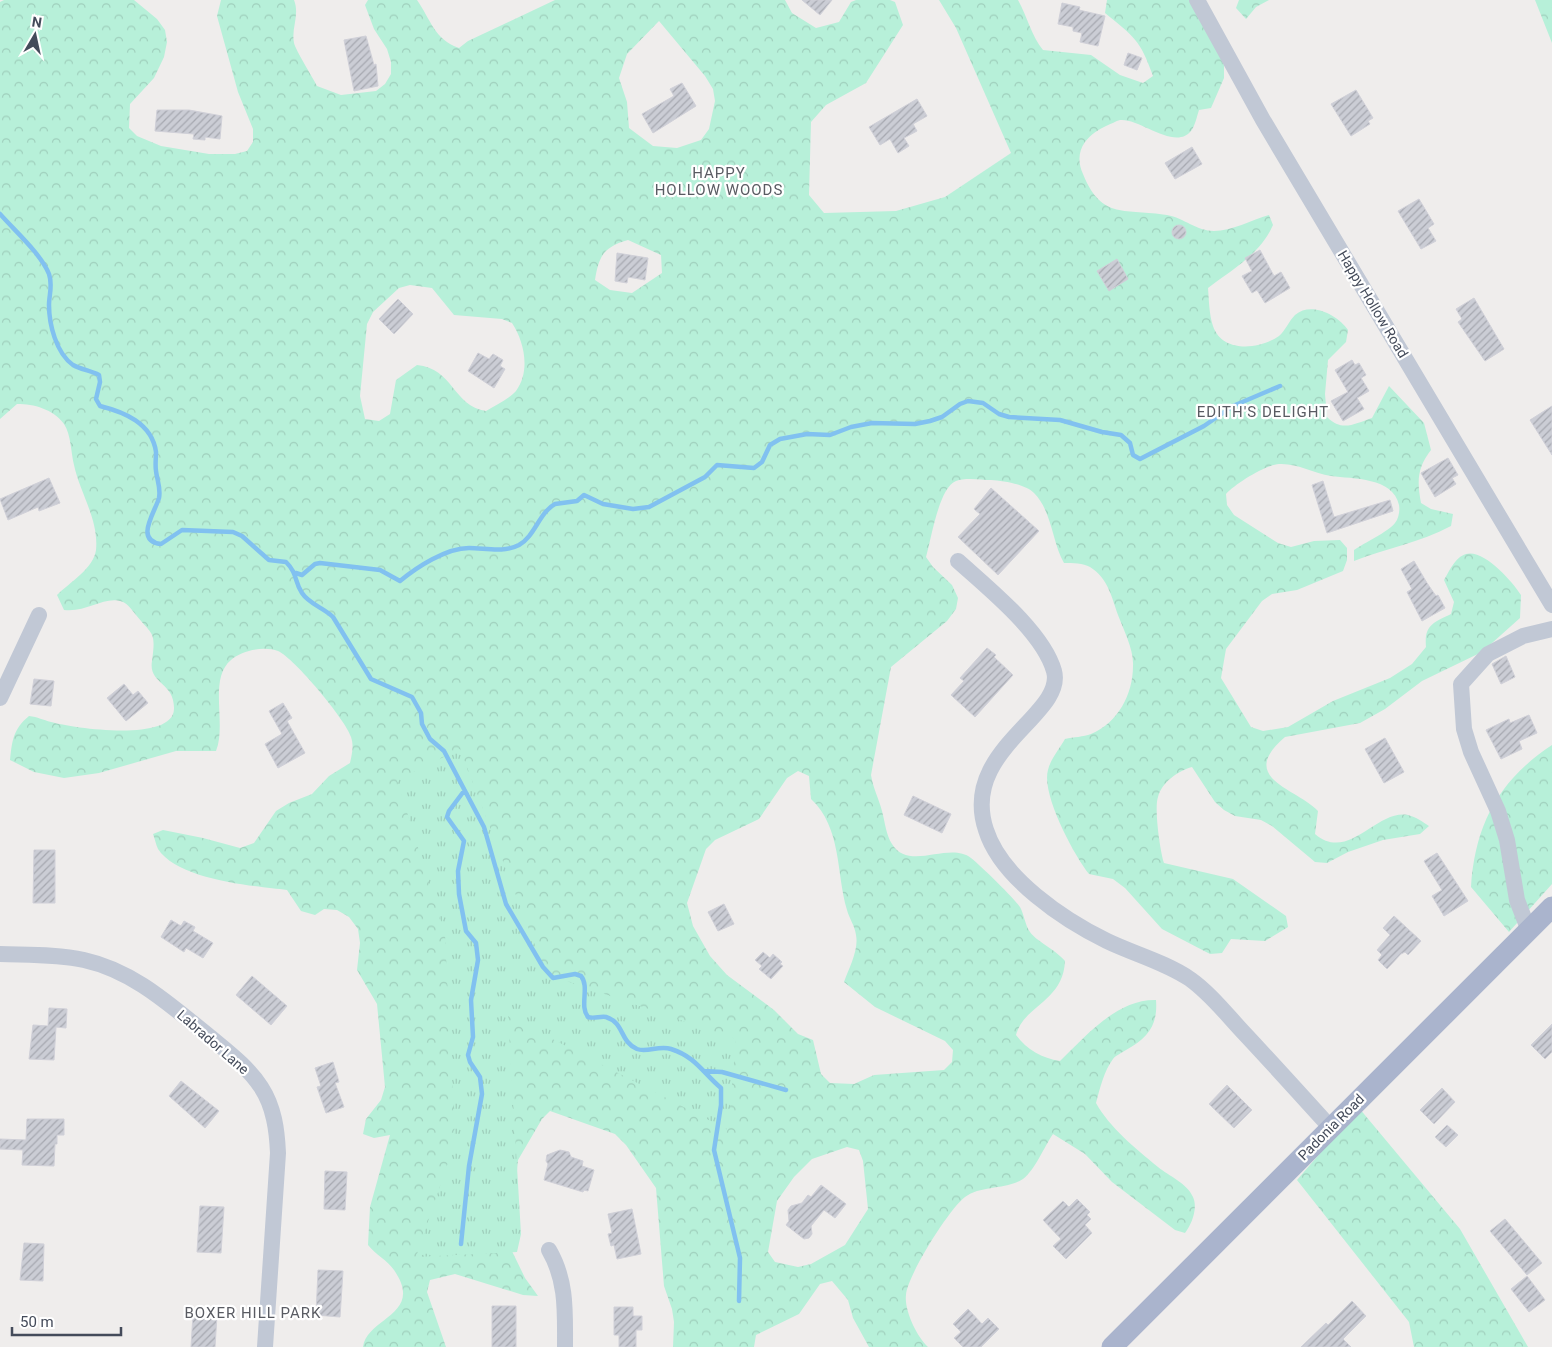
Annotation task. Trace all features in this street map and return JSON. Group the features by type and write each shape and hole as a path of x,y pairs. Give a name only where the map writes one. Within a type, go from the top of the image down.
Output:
{"main road":[{"name":"Padonia Road","path":"1112,1347 1552,907"}],"street":[{"name":"Happy Hollow Road","path":"1197,0 1263,120 1552,605"},
{"path":"958,561 996,595 1035,636 1042,646 1054,672 1054,688 1048,699 997,758 985,778 981,794 981,813 986,832 1008,868 1054,909 1107,941 1176,970 1191,980 1218,1005 1330,1127"},
{"path":"0,698 40,615"},
{"path":"1529,931 1517,900 1507,840 1498,811 1471,752 1464,730 1461,684 1488,654 1523,636 1552,629"},
{"name":"Labrador Lane","path":"0,954 84,960 131,978 159,995 244,1066 262,1088 271,1107 277,1131 278,1153 265,1347"},
{"path":"549,1250 558,1264 564,1284 565,1347"}],"green space":[{"path":"4,0 134,0 157,19 165,30 167,42 164,57 154,78 130,104 129,128 137,136 161,146 209,154 235,154 247,151 253,142 253,129 238,92 217,16 221,0 294,0 296,11 293,37 298,52 317,86 341,95 376,91 385,84 391,74 391,62 387,49 374,29 365,5 368,0 417,0 438,34 444,40 459,48 468,41 555,0 785,0 792,13 816,28 839,22 851,2 856,0 890,0 895,2 903,25 866,83 826,105 811,122 809,195 824,213 896,211 945,197 1011,153 956,28 939,0 1018,0 1043,50 1091,55 1120,75 1143,83 1153,76 1144,54 1135,40 1105,13 1107,0 1195,0 1224,65 1224,78 1211,108 1199,110 1191,131 1184,136 1167,136 1137,124 1120,120 1095,133 1085,142 1080,158 1081,170 1090,189 1107,206 1117,210 1167,215 1196,227 1214,231 1242,225 1269,215 1273,225 1261,244 1245,260 1208,288 1211,317 1218,335 1224,341 1233,345 1252,346 1271,341 1279,336 1295,315 1301,311 1316,310 1338,319 1348,330 1346,342 1328,360 1325,394 1327,417 1333,422 1343,425 1354,424 1372,418 1389,386 1424,423 1431,450 1423,463 1419,475 1421,503 1431,509 1453,514 1451,526 1439,532 1354,561 1354,550 1387,530 1397,519 1399,505 1389,489 1371,481 1331,476 1286,464 1273,465 1236,485 1226,494 1227,505 1234,515 1278,543 1291,547 1314,541 1340,540 1347,548 1347,560 1343,571 1297,590 1272,594 1262,601 1226,649 1221,678 1251,727 1263,731 1288,727 1333,701 1390,678 1412,664 1426,647 1428,629 1439,620 1451,614 1454,602 1444,580 1453,565 1462,556 1473,554 1489,561 1497,567 1521,595 1520,618 1482,652 1422,681 1385,709 1360,723 1285,737 1271,751 1267,763 1268,773 1285,789 1309,803 1318,811 1315,834 1327,841 1339,842 1351,839 1396,815 1411,816 1429,826 1420,834 1383,840 1348,852 1327,863 1315,862 1272,826 1261,820 1235,816 1224,810 1215,802 1192,767 1176,774 1167,782 1160,792 1157,803 1158,830 1164,863 1233,879 1286,916 1288,927 1265,941 1231,939 1222,953 1210,954 1162,929 1125,888 1113,879 1089,874 1075,853 1060,824 1049,794 1047,781 1049,766 1065,739 1091,734 1109,723 1122,706 1130,687 1133,666 1132,654 1105,583 1090,567 1064,563 1045,509 1040,500 1030,490 1008,482 969,479 956,481 950,485 945,493 936,515 926,557 933,567 952,585 958,598 956,609 947,621 891,667 871,775 887,833 892,844 899,852 908,856 952,853 962,854 971,858 1016,902 1020,907 1028,929 1033,935 1065,961 1063,975 1058,986 1020,1025 1016,1035 1035,1052 1047,1058 1060,1061 1092,1030 1115,1012 1142,1001 1156,1000 1155,1017 1150,1030 1140,1041 1113,1059 1105,1074 1096,1103 1108,1121 1124,1137 1190,1192 1193,1197 1195,1211 1185,1233 1175,1230 1112,1182 1085,1154 1053,1134 1035,1164 1023,1179 1009,1185 971,1193 965,1197 949,1215 930,1243 913,1273 906,1295 907,1308 912,1323 928,1347 869,1347 853,1318 848,1300 832,1281 820,1284 799,1314 756,1335 754,1347 673,1347 674,1322 672,1309 664,1286 656,1188 626,1145 615,1134 550,1111 542,1119 518,1160 510,1247 525,1278 538,1296 523,1295 455,1274 430,1280 427,1292 446,1347 363,1347 367,1337 392,1314 399,1306 403,1297 402,1285 394,1270 368,1245 370,1207 390,1135 374,1138 363,1134 366,1119 381,1100 385,1087 377,1004 357,970 360,943 358,929 349,917 337,910 324,909 315,915 301,911 287,890 217,880 182,868 168,859 158,849 153,834 163,830 240,848 254,843 276,811 289,803 312,794 329,776 350,763 352,753 351,737 340,717 307,677 286,656 278,651 260,649 241,654 231,660 224,668 220,678 220,728 216,751 176,751 99,773 64,778 34,772 10,760 16,731 29,716 62,725 99,729 140,730 157,726 169,720 174,709 170,693 157,679 152,669 154,644 152,635 128,606 116,600 80,609 64,610 57,595 86,569 91,563 96,550 95,528 77,475 64,424 60,419 43,408 23,404 17,404 0,419 0,2","holes":["659,21 705,76 713,89 715,101 709,129 701,140 677,148 653,146 629,128 627,102 619,78 627,54","628,240 661,255 662,273 632,293 610,290 595,280 598,264 604,253","410,285 432,288 454,315 502,319 512,323 520,338 524,356 521,383 516,391 486,411 475,408 466,402 438,373 417,365 396,380 390,414 379,421 365,419 360,396 367,324 373,312 399,288","798,771 809,776 811,799 828,823 833,837 844,896 856,935 855,953 844,982 875,1007 945,1041 953,1050 952,1062 944,1070 874,1075 854,1084 830,1083 821,1074 813,1040 798,1034 774,1010 727,975 710,956 693,926 687,903 706,849 715,840 759,819 787,778","847,1147 859,1150 863,1161 868,1209 845,1245 811,1264 798,1267 775,1262 768,1252 777,1201 794,1177 812,1159"]},
{"path":"1239,0 1269,0 1256,7 1246,19 1236,8"},
{"path":"1535,0 1552,0 1552,43"},
{"path":"1552,745 1552,884 1509,932 1471,887 1473,864 1484,824 1504,789 1533,759"},
{"path":"460,749 546,974 736,1039 728,1130 508,1016 521,1234 517,1252 416,1257 455,1142 445,934 397,780"},
{"path":"1359,1108 1460,1229 1528,1347 1414,1347 1409,1322 1297,1180"}],"building":[{"path":"802,0 832,0 820,15"},
{"path":"1062,3 1080,7 1079,10 1105,16 1098,46 1080,42 1082,33 1073,31 1073,27 1058,24"},
{"path":"366,36 374,65 376,64 378,86 354,91 344,40"},
{"path":"1128,53 1142,58 1137,70 1124,65"},
{"path":"682,83 696,106 653,133 642,114 674,96 670,89"},
{"path":"1356,90 1373,118 1368,121 1370,124 1351,136 1331,104"},
{"path":"917,99 927,116 913,124 917,131 904,138 909,146 898,153 890,139 880,145 869,127"},
{"path":"157,110 189,110 222,116 220,139 205,137 205,140 193,139 194,134 155,131"},
{"path":"1192,147 1202,164 1175,179 1165,163"},
{"path":"1419,199 1434,224 1428,228 1436,241 1421,249 1398,211"},
{"path":"1179,225 1184,227 1186,232 1184,237 1179,239 1174,237 1172,232 1174,227"},
{"path":"1260,250 1274,276 1281,272 1290,288 1265,303 1257,290 1252,293 1242,276 1252,271 1245,258"},
{"path":"617,253 648,258 645,280 628,277 627,283 615,281"},
{"path":"1117,259 1128,279 1109,291 1097,271"},
{"path":"1474,298 1504,349 1485,361 1458,322 1462,319 1456,309"},
{"path":"398,299 413,314 394,334 379,319"},
{"path":"478,353 489,359 493,354 503,360 500,366 505,369 494,388 468,371"},
{"path":"1352,360 1355,365 1359,363 1366,375 1361,378 1369,391 1357,398 1364,409 1343,421 1331,401 1348,392 1335,370"},
{"path":"1552,406 1552,455 1530,420"},
{"path":"1448,458 1458,475 1452,478 1456,484 1435,497 1421,473"},
{"path":"49,478 60,503 39,511 38,507 8,520 0,499"},
{"path":"1323,481 1334,517 1390,500 1393,511 1327,533 1312,485"},
{"path":"991,488 1039,531 998,575 958,537 980,514 974,509"},
{"path":"1414,561 1445,608 1422,621 1407,592 1412,589 1401,569"},
{"path":"987,648 996,655 994,657 1013,675 975,717 951,695 964,681 960,678"},
{"path":"1506,656 1515,677 1501,684 1492,664"},
{"path":"34,679 54,681 51,706 30,704"},
{"path":"124,684 133,695 138,691 148,703 126,721 107,698"},
{"path":"283,703 292,718 287,721 305,753 278,768 265,744 282,734 269,711"},
{"path":"1529,715 1537,733 1519,741 1522,749 1501,759 1486,730 1509,719 1510,723"},
{"path":"1385,738 1404,772 1384,783 1365,749"},
{"path":"913,796 951,814 942,833 904,815"},
{"path":"34,850 55,850 55,903 33,903"},
{"path":"1437,853 1468,901 1444,916 1432,896 1442,890 1424,861"},
{"path":"724,904 734,924 718,931 708,912"},
{"path":"1394,916 1421,941 1408,955 1405,952 1401,954 1387,969 1378,960 1382,955 1377,950 1390,935 1383,928"},
{"path":"171,920 181,926 184,921 195,927 193,931 213,943 203,958 186,948 184,952 161,937"},
{"path":"763,952 770,958 773,954 782,962 780,964 783,966 771,979 759,969 762,966 755,960"},
{"path":"252,976 287,1006 271,1025 236,995"},
{"path":"49,1008 67,1009 66,1028 56,1027 54,1060 29,1059 33,1025 48,1026"},
{"path":"1552,1024 1552,1052 1545,1059 1531,1045"},
{"path":"333,1062 339,1082 335,1083 344,1107 326,1113 317,1087 321,1086 315,1068"},
{"path":"181,1081 219,1111 205,1128 169,1096"},
{"path":"1227,1085 1252,1110 1234,1128 1209,1104"},
{"path":"1442,1088 1455,1102 1434,1124 1420,1110"},
{"path":"27,1119 64,1119 64,1135 57,1135 57,1144 55,1144 54,1166 22,1165 23,1150 0,1149 0,1139 26,1140"},
{"path":"1447,1125 1458,1135 1446,1147 1435,1137"},
{"path":"560,1150 569,1152 571,1157 583,1161 582,1166 594,1170 588,1191 584,1190 583,1192 544,1180 548,1164 546,1161 547,1155"},
{"path":"325,1171 347,1172 345,1210 324,1209"},
{"path":"821,1185 846,1204 835,1218 824,1210 811,1226 812,1234 809,1238 804,1239 786,1225 789,1221 788,1210 791,1206 802,1203 808,1195 811,1197"},
{"path":"1077,1199 1090,1212 1087,1215 1091,1219 1085,1225 1092,1233 1066,1259 1053,1246 1061,1239 1043,1220 1063,1201 1069,1207"},
{"path":"200,1206 224,1207 221,1253 197,1252"},
{"path":"632,1209 641,1254 617,1259 614,1245 611,1246 608,1234 612,1233 608,1214"},
{"path":"1505,1219 1542,1263 1527,1275 1490,1231"},
{"path":"24,1243 44,1244 43,1281 20,1280"},
{"path":"318,1270 343,1271 340,1317 316,1315"},
{"path":"1527,1276 1545,1300 1529,1312 1511,1289"},
{"path":"1352,1301 1366,1316 1343,1339 1351,1347 1301,1347 1326,1323 1328,1325"},
{"path":"492,1306 516,1306 516,1347 492,1347"},
{"path":"614,1307 633,1307 633,1316 642,1316 642,1330 636,1330 636,1347 619,1347 619,1335 614,1335"},
{"path":"968,1309 982,1324 988,1318 999,1329 981,1347 963,1347 954,1338 961,1332 953,1324"},
{"path":"193,1314 217,1316 215,1347 191,1347"}],"waterway":[{"path":"0,214 34,251 49,274 51,282 50,321 62,353 73,365 99,375 100,382 96,399 100,406 136,420 149,433 156,452 159,487 159,498 148,525 147,532 149,538 153,542 161,544 182,530 233,532 242,536 269,560 286,562 305,597 333,617 371,679 412,697 421,713 422,724 430,739 444,751 484,827 506,904 543,967 553,978 575,974 581,976 585,986 584,1008 588,1017 606,1017 612,1020 631,1046 637,1049 667,1048 680,1052 693,1061 721,1088 721,1105 714,1150 740,1258 739,1301"},
{"path":"296,573 302,575 315,564 320,563 380,570 400,581 423,564 451,551 469,548 507,549 519,545 529,536 545,513 555,504 577,501 584,495 603,504 633,509 649,507 705,477 717,465 754,468 762,462 770,445 780,439 807,434 830,435 851,427 872,423 915,424 930,421 942,417 960,404 968,401 983,403 999,414 1009,417 1060,420 1102,432 1121,435 1130,443 1133,455 1140,459 1204,426 1233,406 1280,386"},
{"path":"461,1244 469,1166 482,1094 480,1077 470,1062 468,1055 473,1037 471,1000 478,960 476,943 466,931 459,894 458,871 464,841 447,817 449,811 464,791"},
{"path":"704,1071 722,1072 786,1090"}],"district":[{"name":"HAPPY HOLLOW WOODS","path":"719,182"},
{"name":"EDITH'S DELIGHT","path":"1263,412"},
{"name":"BOXER HILL PARK","path":"253,1313"}]}
